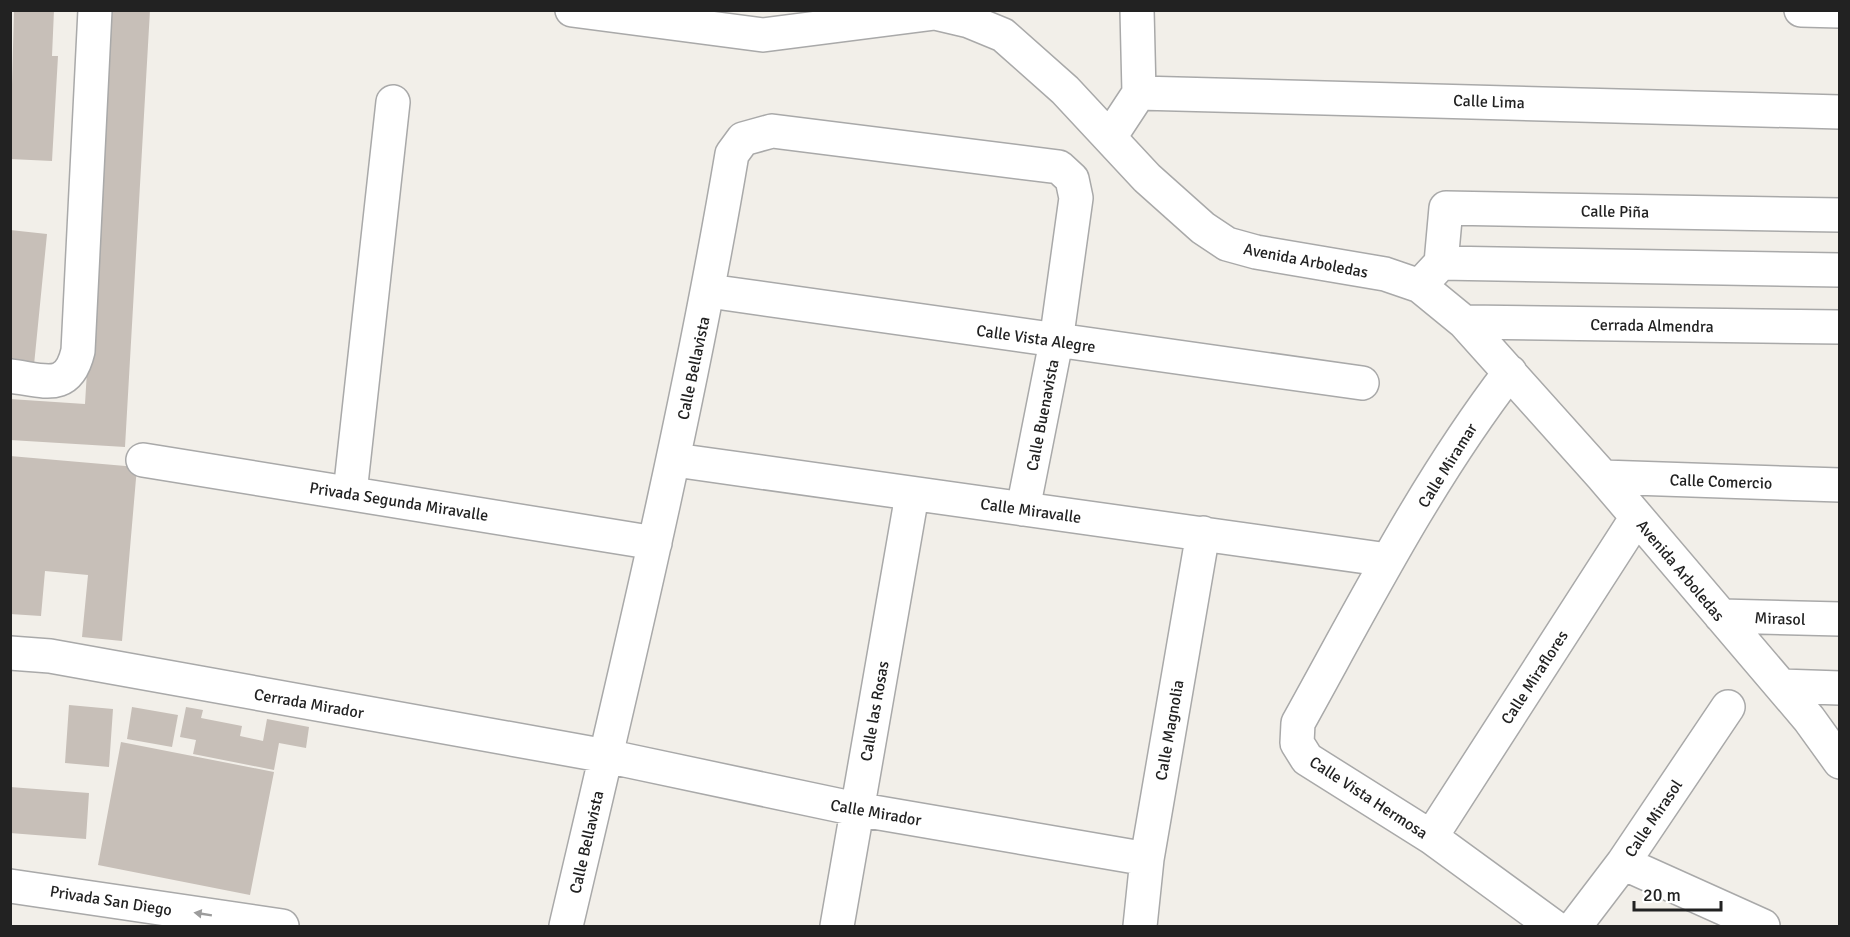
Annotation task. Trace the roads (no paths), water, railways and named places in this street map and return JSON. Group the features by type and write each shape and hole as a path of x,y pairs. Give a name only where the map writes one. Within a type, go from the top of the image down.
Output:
{"street":[{"path":"10,376 52,381 64,378 74,369 95,10"},
{"name":"Avenida Arboledas","path":"572,10 763,35 935,14 969,21 1003,34 1065,90 1147,178 1203,228 1227,244 1256,252 1385,274 1430,274 1464,322 1603,477 1781,686 1839,762"},
{"path":"1110,137 1139,93 1137,10"},
{"path":"1801,10 1839,11"},
{"name":"Calle Lima","path":"1139,93 1839,112"},
{"path":"350,493 393,102"},
{"name":"Calle Bellavista","path":"566,927 675,460 709,291 732,154 743,139 772,131 1059,167 1072,179"},
{"name":"Calle Buenavista","path":"1023,509 1056,342 1076,198 1072,179"},
{"name":"Calle Piña","path":"1430,274 1446,208 1839,215"},
{"path":"1430,274 1839,270"},
{"name":"Calle Vista Alegre","path":"709,291 1056,342 1362,383"},
{"name":"Cerrada Almendra","path":"1464,322 1839,327"},
{"name":"Calle Miramar","path":"1388,560 1486,403 1510,372"},
{"name":"Privada Segunda Miravalle","path":"143,460 655,543"},
{"name":"Calle Miravalle","path":"675,460 1388,560"},
{"name":"Calle Comercio","path":"1603,477 1839,485"},
{"name":"Calle las Rosas","path":"837,927 912,495"},
{"name":"Calle Miraflores","path":"1431,837 1637,517"},
{"name":"Calle Magnolia","path":"1140,927 1147,858 1203,533"},
{"name":"Calle Vista Hermosa","path":"1388,560 1298,723 1297,743 1307,759 1431,837 1553,927"},
{"name":"Mirasol","path":"1721,616 1839,620"},
{"name":"Cerrada Mirador","path":"10,653 50,656 606,756"},
{"path":"1781,686 1839,688"},
{"name":"Calle Mirasol","path":"1575,927 1623,864 1728,707"},
{"name":"Calle Mirador","path":"606,756 856,809 1147,858"},
{"path":"1623,864 1763,927"},
{"name":"Privada San Diego","path":"10,886 282,927"}]}
